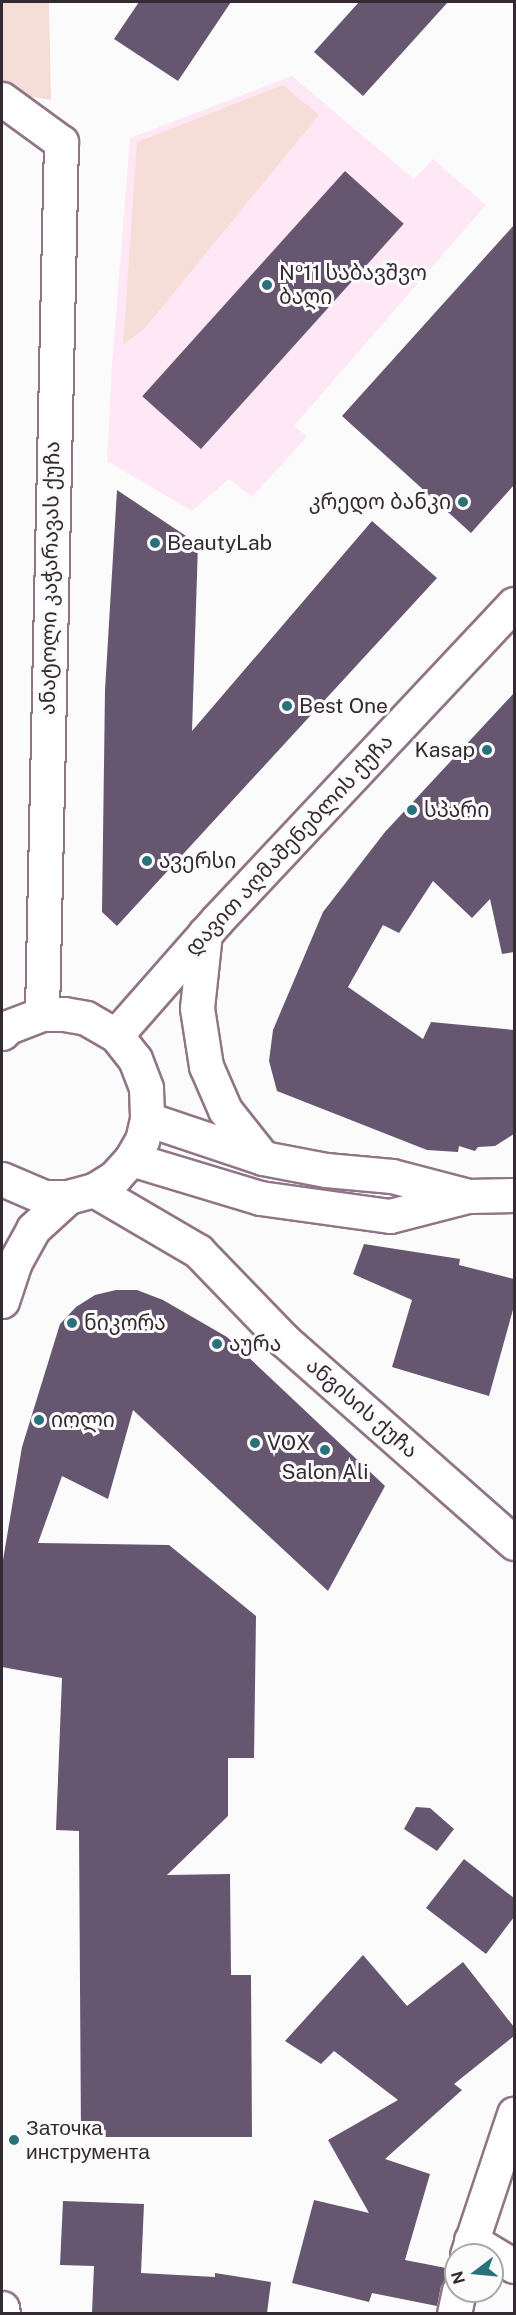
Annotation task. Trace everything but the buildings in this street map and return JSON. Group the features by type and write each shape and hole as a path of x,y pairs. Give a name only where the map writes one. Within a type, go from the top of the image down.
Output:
{"street":[{"name":"ანატოლი კაჭარავას ქუჩა","path":"2,99 61,142 42,1014"},
{"name":"დავით აღმაშენებლის ქუჩა","path":"116,1035 205,933 514,604"},
{"path":"205,933 197,1008 206,1066 225,1110 263,1158"},
{"path":"2,1033 8,1027 42,1014 64,1014 86,1018 116,1035 135,1059 146,1088 147,1119 142,1140 131,1159 115,1177 81,1193 33,1229 15,1262 2,1301"},
{"path":"147,1119 263,1158 326,1170 392,1176 468,1196"},
{"path":"131,1159 260,1198 390,1216 468,1196 514,1195"},
{"path":"2,1179 44,1197 81,1193"},
{"name":"ანგისის ქუჩა","path":"81,1193 198,1251 284,1340 514,1543"},
{"path":"470,2243 514,2114"},
{"path":"2,2308 3,2313"}],"shaded area":[{"path":"2,2 49,2 51,100 11,94 2,87"},
{"name":"№11 საბავშვო ბაღი","path":"292,76 414,179 433,159 486,205 294,426 307,437 252,497 229,479 192,511 107,461 112,365 130,138"},
{"path":"283,85 319,115 145,328 123,345 137,142"}],"place":[{"name":"№11 საბავშვო ბაღი","path":"267,285"},
{"name":"კრედო ბანკი","path":"463,502"},
{"name":"BeautyLab","path":"155,543"},
{"name":"Best One","path":"287,706"},
{"name":"Kasap","path":"487,750"},
{"name":"სპარი","path":"412,810"},
{"name":"ავერსი","path":"147,861"},
{"name":"ნიკორა","path":"72,1323"},
{"name":"აურა","path":"217,1344"},
{"name":"იოლი","path":"39,1420"},
{"name":"VOX","path":"255,1443"},
{"name":"Salon Ali","path":"325,1450"},
{"name":"Заточка инструмента","path":"14,2140"}]}
